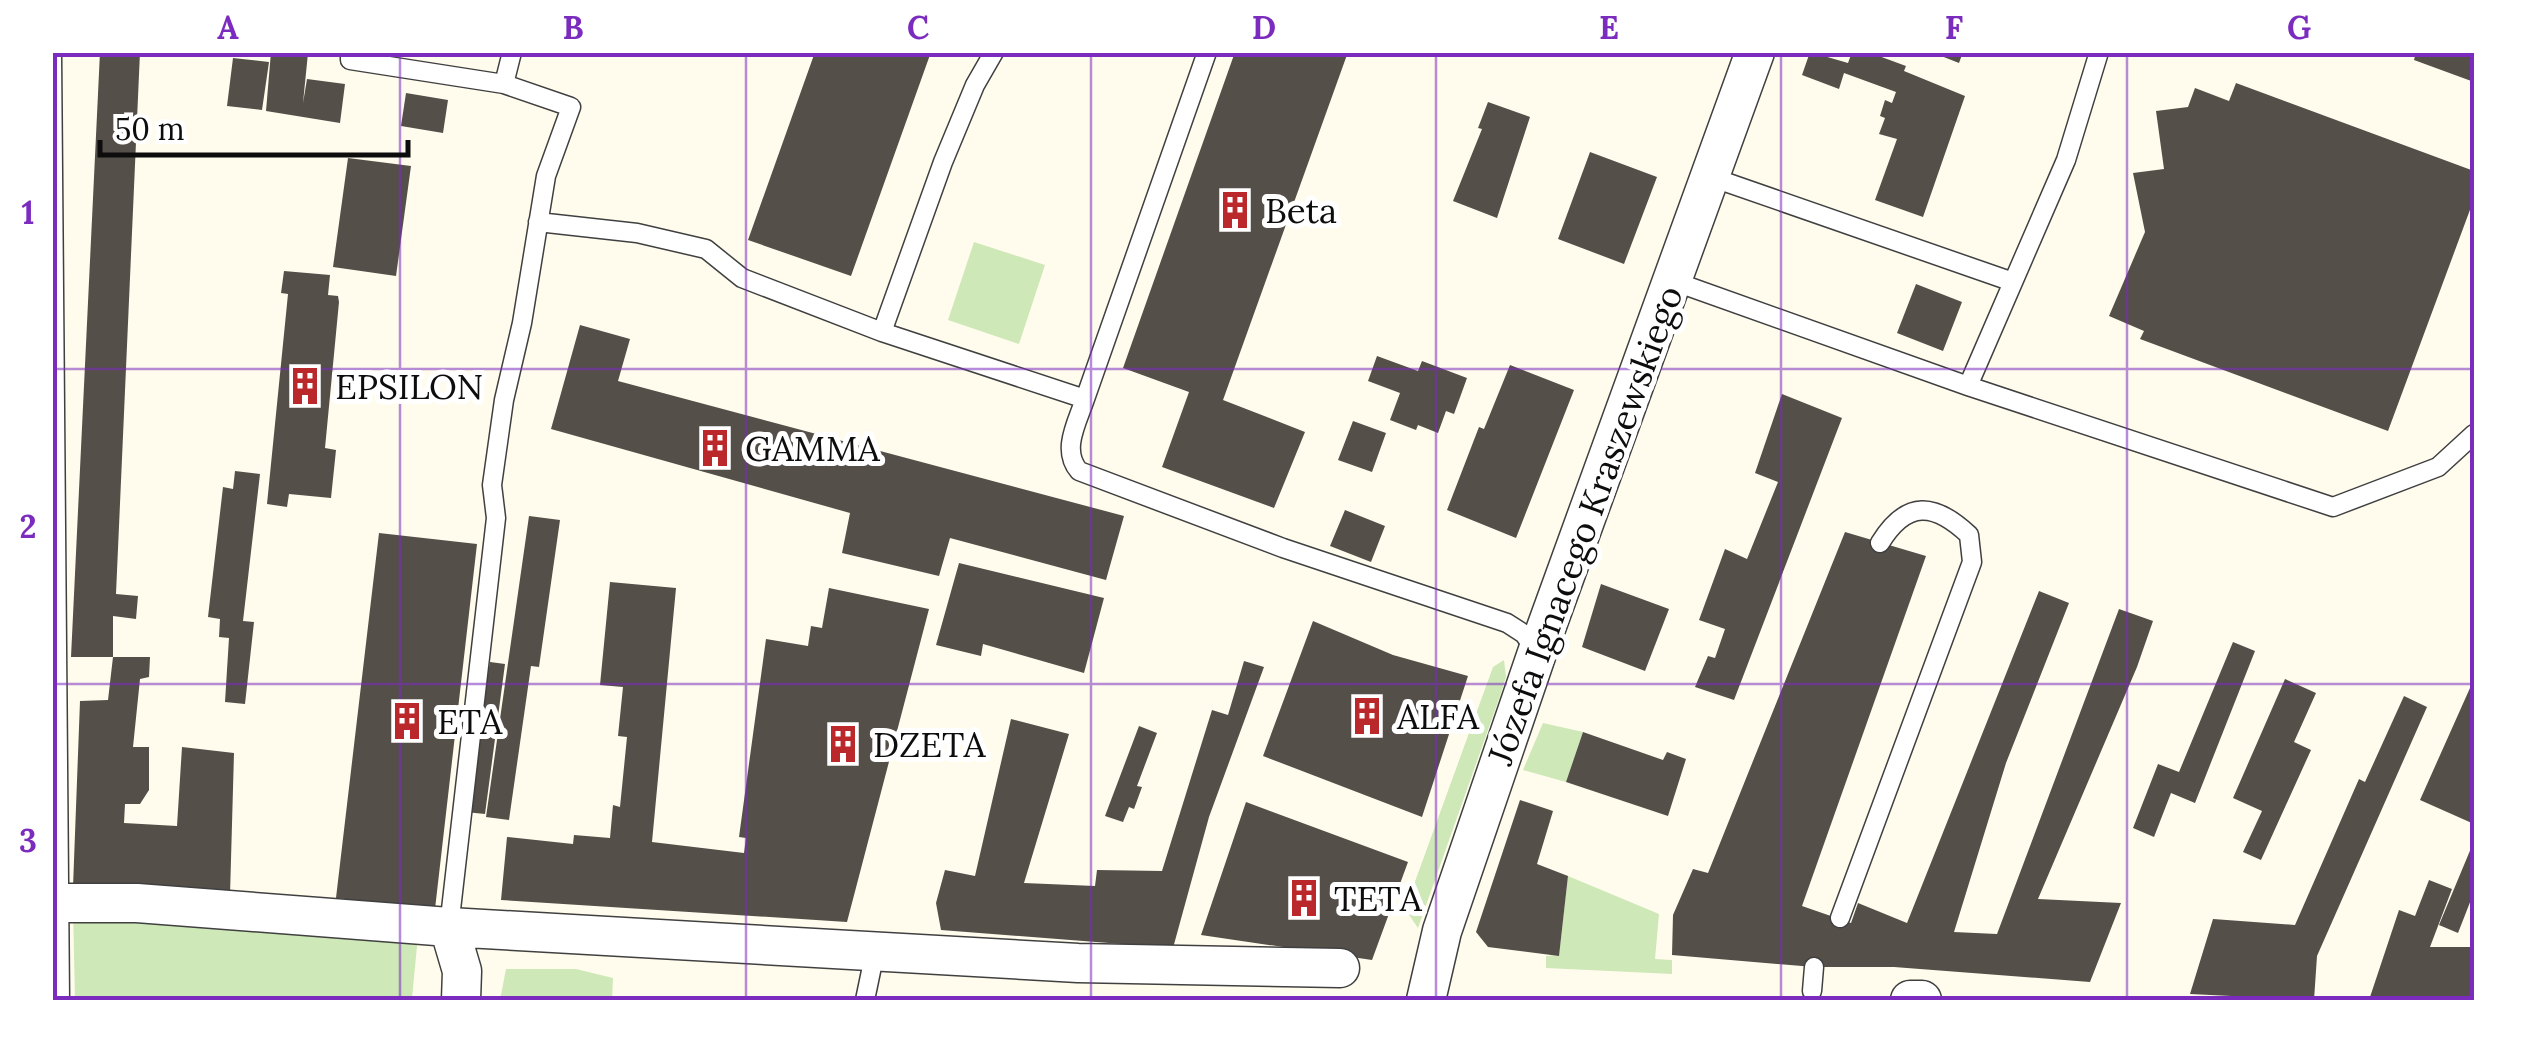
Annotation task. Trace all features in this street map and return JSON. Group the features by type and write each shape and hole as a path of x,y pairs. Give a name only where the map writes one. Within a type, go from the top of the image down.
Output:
{"street":[{"name":"Józefa Ignacego Kraszewskiego","path":"1426,1000 1442,931 1537,653 1755,52"},
{"path":"55,903 136,903 449,928 1078,963 1340,968"},
{"path":"449,928 462,972 461,1000"},
{"path":"1910,1000 1922,1000"}],"lane":[{"path":"350,52 350,60 504,84 570,107 546,176 492,485 496,518 449,928"},
{"path":"504,84 512,52"},
{"path":"882,332 943,162 975,85 994,52"},
{"path":"1207,52 1084,399 1070,460 1079,471 1282,548 1507,622 1524,634 1537,653"},
{"path":"1968,386 2066,160 2099,52"},
{"path":"52,54 55,903 60,1000"},
{"path":"1710,177 2013,282"},
{"path":"538,222 637,233 706,249 742,278 882,332 1084,399"},
{"path":"1673,281 1968,386 2333,508 2438,467 2474,434"},
{"path":"1840,918 1972,562 1969,535 1948,515 1922,509 1889,528 1880,543"},
{"path":"865,1000 875,952"},
{"path":"1812,991 1814,968"}],"green space":[{"path":"974,242 1045,265 1019,344 948,320"},
{"path":"1504,660 1506,677 1500,696 1418,928 1405,909 1493,667"},
{"path":"1543,723 1583,732 1566,782 1523,770"},
{"path":"1568,876 1659,914 1655,959 1672,960 1672,974 1546,968 1546,956 1559,955"},
{"path":"73,908 418,936 412,998 75,1000"},
{"path":"506,969 576,969 613,978 612,1000 500,1000"}],"building":[{"path":"100,52 140,52 116,594 138,596 136,619 113,616 113,657 71,657"},
{"path":"271,52 308,53 303,103 307,79 345,84 340,123 266,111"},
{"path":"815,52 931,52 851,276 748,240"},
{"name":"Beta","path":"1235,52 1348,52 1223,400 1305,432 1274,508 1162,467 1189,392 1123,368"},
{"path":"1810,52 1848,63 1852,52 1868,52 1965,96 1923,217 1875,200 1897,139 1879,134 1885,118 1880,116 1885,100 1892,103 1896,92 1844,73 1839,89 1802,75"},
{"path":"1931,52 1963,52 1959,63"},
{"path":"2416,52 2474,52 2474,82 2414,60"},
{"path":"233,58 269,62 262,110 227,106"},
{"path":"2236,83 2474,171 2474,199 2388,431 2140,339 2144,331 2109,316 2145,232 2133,173 2164,169 2156,111 2188,107 2195,88 2229,101"},
{"path":"406,93 448,100 443,133 401,126"},
{"path":"1488,102 1530,117 1497,218 1453,201 1482,129 1478,128"},
{"path":"1590,152 1657,177 1624,264 1558,239"},
{"path":"348,158 411,166 396,276 333,267"},
{"name":"EPSILON","path":"284,271 330,275 328,295 338,296 339,302 325,448 336,450 331,498 289,494 287,507 267,504 288,294 281,293"},
{"path":"1916,284 1962,302 1943,351 1897,333"},
{"name":"GAMMA","path":"580,325 630,339 618,381 1124,516 1106,580 950,538 939,576 842,553 850,513 551,429"},
{"path":"1377,356 1418,371 1422,361 1467,378 1454,414 1446,411 1438,433 1390,420 1400,393 1368,381"},
{"path":"1510,365 1574,390 1516,538 1447,510 1479,427 1484,429"},
{"path":"1782,394 1842,418 1734,700 1695,687 1708,656 1715,658 1725,629 1699,620 1725,549 1747,559 1778,482 1755,473"},
{"path":"1353,421 1386,433 1372,472 1338,460"},
{"path":"235,471 260,474 243,621 254,622 245,704 225,702 229,638 219,637 220,619 208,617 223,487 233,489"},
{"path":"1345,510 1385,526 1371,562 1330,546"},
{"path":"529,516 560,520 539,667 531,666 509,820 486,817"},
{"path":"1845,532 1926,556 1802,906 1851,923 1858,903 1907,923 2039,591 2069,603 2006,763 1954,932 1997,934 2119,609 2153,621 2038,899 2121,903 2090,982 1672,955 1673,915 1693,869 1708,873"},
{"name":"ETA","path":"379,533 477,544 435,909 336,898"},
{"path":"959,563 1104,598 1084,673 983,644 981,656 936,645"},
{"path":"610,582 676,588 652,842 744,853 746,838 739,837 766,639 808,646 811,626 822,628 829,588 929,609 847,922 501,900 507,837 573,844 574,835 610,838 613,805 620,807 627,737 618,736 623,687 600,685"},
{"path":"1601,584 1669,609 1645,671 1582,647"},
{"name":"ALFA","path":"1313,621 1393,655 1468,676 1422,817 1263,756"},
{"path":"2233,642 2255,651 2195,803 2171,793 2154,837 2133,828 2158,764 2179,772"},
{"path":"113,657 150,657 149,677 140,679 133,747 149,747 149,790 140,804 125,804 124,823 177,826 182,747 234,753 230,895 73,887 80,701 108,700"},
{"path":"1244,661 1264,667 1209,817 1173,948 941,930 936,903 945,870 975,876 1011,719 1069,734 1024,883 1095,886 1097,870 1162,871 1212,710 1228,715"},
{"path":"490,662 505,664 485,814 465,812"},
{"path":"2285,679 2316,693 2294,742 2311,750 2261,860 2243,852 2262,811 2233,798"},
{"path":"2474,679 2474,824 2420,800"},
{"path":"2404,696 2427,707 2317,956 2314,1000 2190,994 2213,919 2295,925 2359,779 2365,782"},
{"path":"1139,726 1157,733 1137,786 1142,787 1134,809 1129,807 1123,822 1105,816"},
{"path":"1583,732 1663,760 1667,752 1686,759 1668,816 1566,782"},
{"path":"1520,800 1553,811 1537,864 1568,876 1559,956 1488,947 1476,932"},
{"name":"TETA","path":"1246,802 1408,862 1372,960 1201,935"},
{"path":"2474,841 2474,892 2458,933 2439,925"},
{"path":"2429,880 2452,889 2430,947 2474,947 2474,1000 2369,1000 2399,910 2415,916"}],"place":[{"name":"Beta","path":"1235,210"},
{"name":"EPSILON","path":"305,386"},
{"name":"GAMMA","path":"715,448"},
{"name":"ALFA","path":"1367,716"},
{"name":"ETA","path":"407,721"},
{"name":"DZETA","path":"843,744"},
{"name":"TETA","path":"1304,898"}]}
